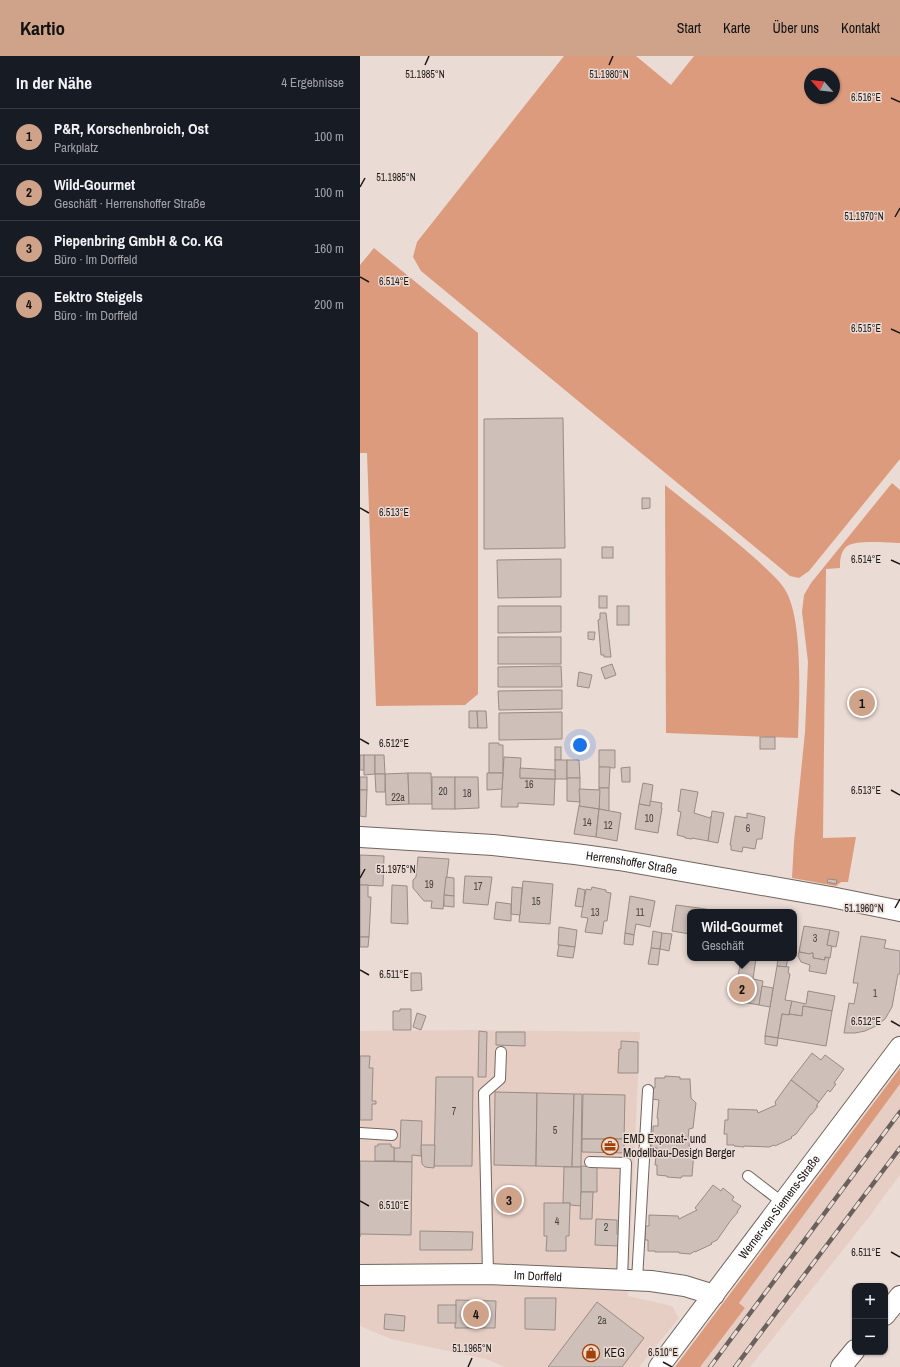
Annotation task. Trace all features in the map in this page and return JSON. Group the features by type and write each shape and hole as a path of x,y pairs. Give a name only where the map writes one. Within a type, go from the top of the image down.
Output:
{"street":[{"name":"Herrenshoffer Straße","path":"360,838 493,845 575,854 802,892 900,911"},
{"name":"Werner-von-Siemens-Straße","path":"659,1367 900,1047"},
{"name":"Im Dorffeld","path":"360,1275 488,1274 630,1280 677,1284 714,1295"},
{"path":"888,1311 900,1296"},
{"path":"841,1367 852,1354"}],"lane":[{"path":"488,1274 484,1093 500,1079 501,1052"},
{"path":"630,1280 648,1090"},
{"path":"360,1134 392,1134"},
{"path":"590,1162 626,1164 630,1280"},
{"path":"748,1176 783,1203"}],"shaded area":[{"path":"564,56 636,56 671,85 694,56 900,56 900,459 809,571 799,578 790,576 421,271 413,257 417,242"},
{"path":"374,248 478,333 478,694 465,705 376,706 367,453 360,453 360,265"},
{"path":"892,483 900,490 900,543 863,542 850,545 846,547 841,554 840,568 826,569 823,838 856,837 848,882 841,882 836,886 792,878 794,842 805,732 808,662 802,612 804,595 811,583"},
{"path":"665,485 746,550 784,588 790,601 795,619 799,660 798,738 666,733"},
{"path":"470,1030 640,1032 628,1296 672,1306 679,1318 639,1367 505,1367 486,1359 391,1339 360,1326 360,1031"},
{"path":"900,1068 900,1084 739,1303 745,1308 700,1367 675,1367"},
{"path":"900,1084 900,1175 873,1212 750,1367 700,1367 745,1308 739,1303"}],"building":[{"path":"563,418 565,548 484,549 484,419"},
{"path":"642,498 650,498 650,508 642,509"},
{"path":"602,547 613,547 613,558 602,558"},
{"path":"561,559 561,597 498,598 497,560"},
{"path":"599,596 607,596 607,608 599,608"},
{"path":"498,606 561,606 561,632 498,633"},
{"path":"617,606 629,606 629,625 617,625"},
{"path":"600,613 606,613 611,657 604,657 604,655 601,655 598,620 600,619"},
{"path":"588,632 595,632 594,640 588,639"},
{"path":"498,637 561,637 561,664 498,664"},
{"path":"612,664 616,675 605,679 601,668"},
{"path":"561,666 562,687 498,687 498,667"},
{"path":"579,672 592,675 589,688 577,686"},
{"path":"562,690 562,709 499,710 498,691"},
{"path":"469,711 477,711 478,728 469,728"},
{"path":"477,711 486,711 487,728 478,728"},
{"path":"562,712 562,739 499,740 499,713"},
{"path":"760,737 775,737 775,749 760,749"},
{"path":"489,743 499,743 499,745 503,745 503,773 489,773"},
{"path":"555,747 561,747 561,760 555,760"},
{"path":"599,750 615,750 615,768 599,767"},
{"path":"360,755 364,755 364,770 360,770"},
{"path":"364,755 375,755 375,774 364,775"},
{"path":"375,755 384,755 385,774 375,774"},
{"path":"504,757 521,758 520,778 555,779 554,805 518,803 518,807 501,807"},
{"path":"555,760 567,760 567,779 555,779"},
{"path":"567,760 579,760 580,778 567,778"},
{"path":"599,767 610,767 609,788 599,788"},
{"path":"630,767 630,782 622,782 621,768"},
{"path":"520,768 555,770 555,779 520,778"},
{"path":"408,773 409,804 386,805 385,774"},
{"path":"408,773 431,773 432,804 409,804"},
{"path":"487,773 503,773 502,789 487,790"},
{"path":"375,774 385,774 385,792 376,792"},
{"path":"360,777 367,777 367,790 360,790"},
{"path":"432,777 455,777 455,809 432,809"},
{"path":"455,777 478,777 479,808 455,809"},
{"path":"567,778 580,778 580,802 567,801"},
{"path":"643,783 653,785 650,806 639,804"},
{"path":"599,788 609,788 609,811 599,809"},
{"path":"579,789 600,790 599,809 579,806"},
{"path":"681,789 698,792 694,813 710,818 712,816 708,841 685,838 677,835 681,812 678,811"},
{"path":"360,790 367,790 366,817 360,816"},
{"path":"650,801 662,803 658,833 635,829 639,804 650,806"},
{"path":"579,806 599,809 596,837 574,834"},
{"path":"599,809 621,813 617,841 596,837"},
{"path":"712,811 724,813 718,843 708,841"},
{"path":"747,813 765,817 762,839 757,839 755,849 743,847 742,852 731,850 730,845 735,816 747,818"},
{"path":"360,855 384,856 383,886 360,885"},
{"path":"418,857 449,859 443,909 431,908 432,901 424,901 413,888 413,880 416,877"},
{"path":"465,876 492,877 488,905 463,903"},
{"path":"446,877 454,878 454,896 444,895"},
{"path":"828,879 837,880 836,884 827,882"},
{"path":"523,881 553,884 550,924 519,922"},
{"path":"360,885 368,885 368,897 371,897 369,937 360,937"},
{"path":"392,885 407,886 408,924 391,923"},
{"path":"512,887 522,888 520,915 511,914"},
{"path":"592,887 606,890 606,892 611,893 607,921 604,921 602,934 585,932 588,918 581,917 586,889 591,890"},
{"path":"578,888 585,890 583,907 575,906"},
{"path":"444,895 454,896 454,907 444,906"},
{"path":"630,896 655,901 650,927 636,924 634,935 625,933"},
{"path":"496,902 511,904 511,921 494,919"},
{"path":"676,905 699,908 687,909 687,934 672,931"},
{"path":"804,926 830,930 827,945 832,946 830,958 825,957 825,960 813,958 813,953 810,954 799,952"},
{"path":"559,927 577,930 575,947 558,945"},
{"path":"830,930 839,932 836,947 827,945"},
{"path":"653,931 662,933 660,949 651,948"},
{"path":"625,933 634,935 633,945 624,944"},
{"path":"662,933 672,934 669,951 660,949"},
{"path":"861,936 886,940 884,948 900,951 900,974 898,974 892,1007 885,1019 876,1026 865,1031 844,1033 849,1003 854,1004 858,983 853,983"},
{"path":"360,937 369,937 368,947 360,947"},
{"path":"559,945 575,947 573,958 557,956"},
{"path":"651,948 660,949 658,965 648,964"},
{"path":"799,952 810,954 813,953 813,958 825,960 825,957 829,958 826,974 809,971 810,965 801,962 798,956"},
{"path":"741,961 756,961 753,979 738,977"},
{"path":"778,961 787,961 786,967 777,966"},
{"path":"777,966 789,967 788,973 790,974 785,1000 792,1001 789,1015 782,1014 778,1038 765,1036"},
{"path":"411,973 421,973 422,990 411,991"},
{"path":"738,977 753,979 748,1003 734,1001"},
{"path":"753,979 763,981 759,1005 748,1003"},
{"path":"762,986 773,988 770,1007 759,1005"},
{"path":"808,991 835,996 832,1011 803,1006 802,1016 789,1014 792,1001 806,1004"},
{"path":"803,1006 832,1011 826,1046 778,1038 782,1014 802,1016"},
{"path":"400,1009 411,1009 411,1030 393,1030 393,1011 400,1011"},
{"path":"417,1013 426,1016 421,1030 413,1027"},
{"path":"479,1031 487,1032 486,1077 478,1077"},
{"path":"496,1032 525,1032 525,1046 496,1045"},
{"path":"765,1036 778,1038 777,1046 765,1044"},
{"path":"621,1041 638,1042 638,1073 618,1073 619,1049 621,1049"},
{"path":"812,1053 821,1060 825,1055 844,1069 834,1083 836,1084 830,1092 828,1090 819,1102 791,1080"},
{"path":"360,1056 370,1056 369,1068 373,1068 372,1101 376,1101 376,1104 372,1104 372,1120 360,1120"},
{"path":"665,1076 690,1079 691,1098 696,1103 693,1128 689,1129 688,1139 690,1139 689,1146 694,1151 692,1176 682,1176 681,1178 657,1175 657,1165 655,1165 657,1148 651,1147 653,1126 658,1126 657,1118 659,1100 652,1099 653,1088 655,1088 655,1078 665,1078"},
{"path":"436,1077 473,1077 472,1166 434,1166"},
{"path":"791,1080 819,1102 816,1106 818,1106 796,1134 791,1137 792,1138 775,1146 769,1147 727,1145 727,1134 724,1134 725,1120 728,1120 728,1109 757,1110 758,1113 776,1105 775,1102"},
{"path":"495,1092 537,1093 536,1166 494,1165"},
{"path":"537,1093 574,1094 572,1167 536,1166"},
{"path":"574,1094 582,1094 581,1167 572,1167"},
{"path":"583,1094 625,1095 624,1139 582,1139"},
{"path":"401,1120 422,1121 421,1156 412,1155 412,1162 394,1161 394,1148 400,1148"},
{"path":"582,1139 624,1139 624,1153 582,1152"},
{"path":"378,1144 391,1144 391,1147 394,1147 394,1161 375,1161 375,1146 378,1146"},
{"path":"421,1145 435,1145 434,1168 425,1167 422,1164"},
{"path":"360,1161 412,1162 411,1235 360,1234"},
{"path":"581,1166 597,1167 597,1192 581,1192"},
{"path":"564,1167 581,1167 581,1206 563,1203"},
{"path":"713,1185 721,1191 723,1188 734,1197 732,1200 741,1206 717,1240 711,1243 712,1244 690,1254 679,1252 648,1251 648,1240 645,1240 645,1226 649,1226 649,1215 678,1216 679,1219 697,1210 695,1208"},
{"path":"581,1192 593,1192 592,1219 580,1219"},
{"path":"544,1203 570,1203 569,1236 566,1236 566,1251 546,1251 547,1236 544,1236"},
{"path":"596,1219 617,1220 617,1234 620,1234 619,1246 595,1245"},
{"path":"420,1231 473,1232 472,1250 420,1250"},
{"path":"525,1298 556,1298 555,1330 525,1329"},
{"path":"456,1300 496,1301 495,1328 455,1328"},
{"path":"597,1302 644,1338 622,1367 548,1367"},
{"path":"438,1305 456,1305 456,1323 438,1323"},
{"path":"385,1314 405,1316 404,1331 384,1329"}],"railway":[{"path":"710,1367 900,1112"},
{"path":"735,1367 900,1148"}],"place":[{"name":"P&R, Korschenbroich, Ost","path":"862,703"},
{"name":"Wild-Gourmet","path":"742,989"},
{"name":"EMD Exponat- und Modellbau-Design Berger","path":"610,1146"},
{"name":"Piepenbring GmbH & Co. KG","path":"509,1200"},
{"name":"Eektro Steigels","path":"476,1314"},
{"name":"KEG","path":"591,1353"}]}
